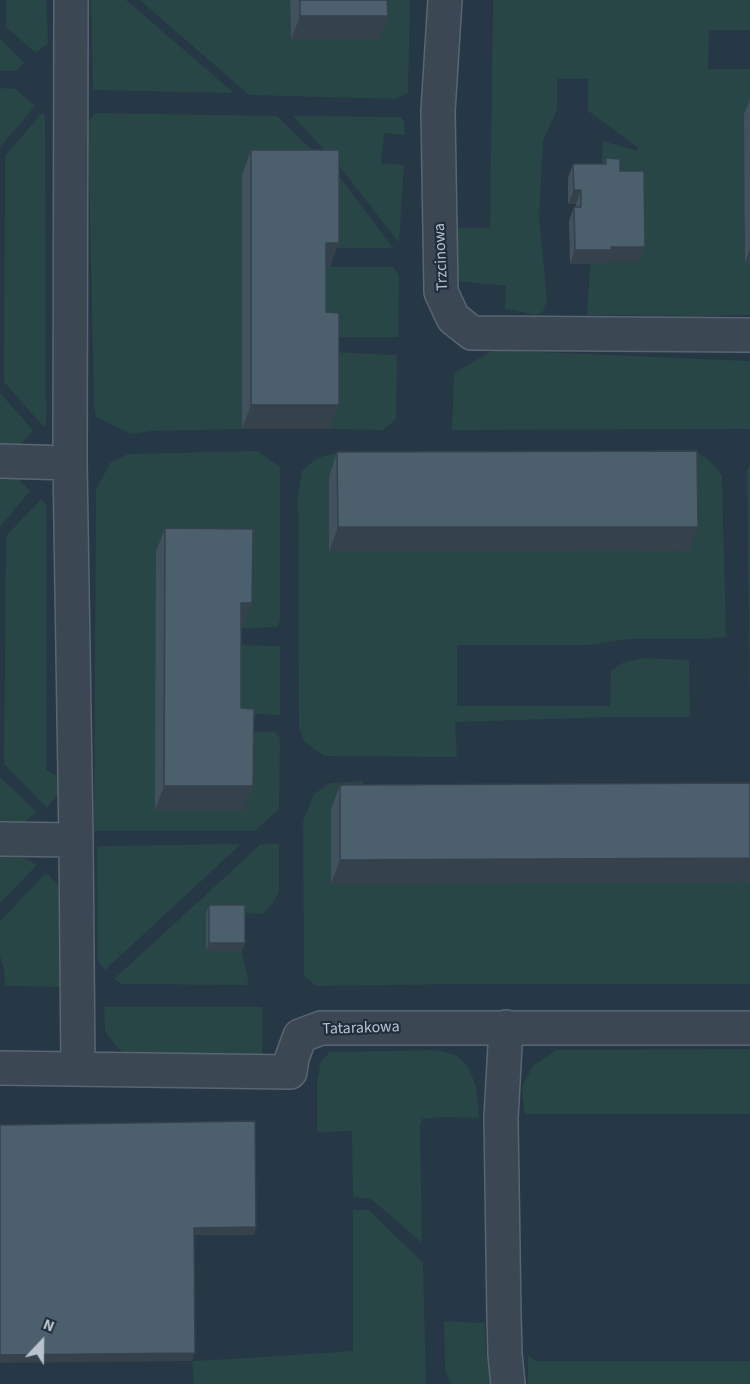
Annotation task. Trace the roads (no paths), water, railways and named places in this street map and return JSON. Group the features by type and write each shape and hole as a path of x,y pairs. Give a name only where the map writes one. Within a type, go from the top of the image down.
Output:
{"street":[{"path":"71,0 70,463 78,1069"},
{"name":"Trzcinowa","path":"445,0 438,111 441,292 453,318 472,333 750,335"},
{"path":"0,461 70,463"},
{"path":"0,839 76,840"},
{"path":"506,1027 501,1118 504,1316 508,1384"},
{"name":"Tatarakowa","path":"0,1068 290,1071 300,1036 321,1028 750,1028"}]}
